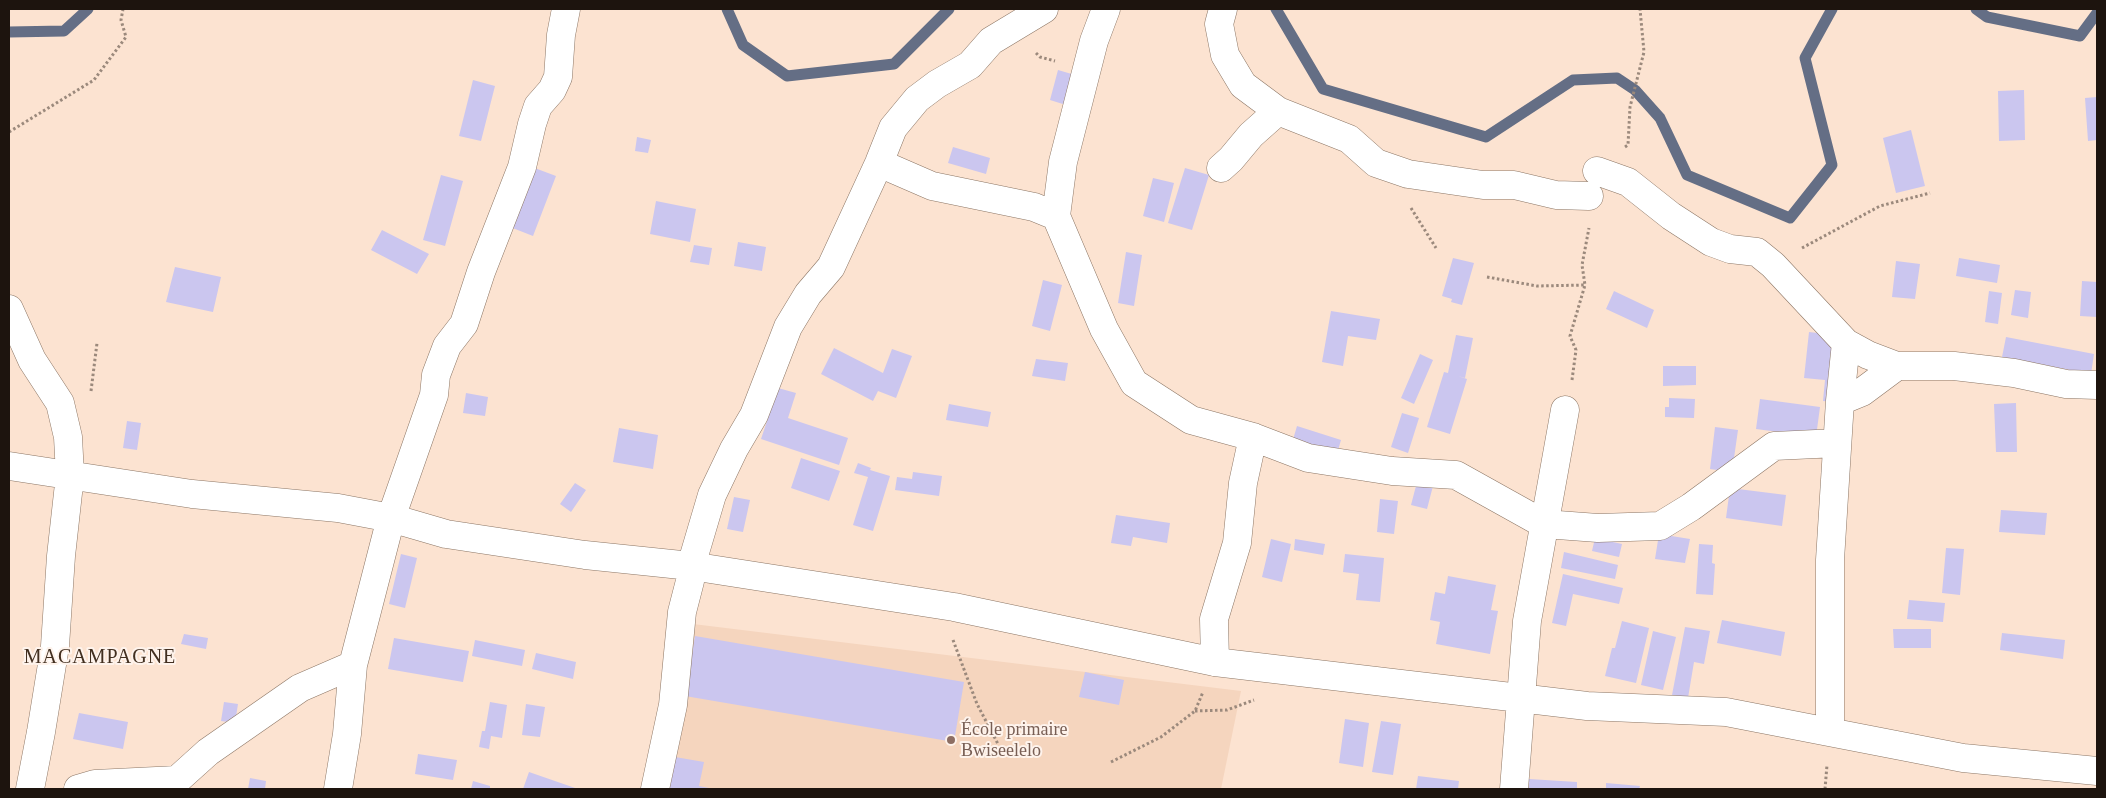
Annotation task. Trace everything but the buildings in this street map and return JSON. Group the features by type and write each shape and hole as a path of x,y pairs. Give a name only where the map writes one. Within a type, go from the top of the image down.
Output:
{"street":[{"path":"338,789 347,734 353,664 391,518 434,395 436,375 444,353 447,346 464,324 481,272 522,167 538,106 552,90 558,77 561,35 566,9"},
{"path":"655,789 673,705 682,612 690,581 691,566 712,494 754,415 788,327 808,294 831,267 893,128 917,99 937,84 970,65 991,41 1044,9"},
{"path":"1106,9 1094,41 1063,162 1056,216 1104,329 1134,383 1191,420 1253,437 1308,458 1392,471 1456,475 1544,524 1598,528 1660,526 1691,508 1774,446 1837,442"},
{"path":"1223,9 1219,24 1225,55 1243,85 1278,111 1294,119 1350,139 1376,163 1408,174 1483,185 1514,184 1556,195 1593,184 1628,182 1671,216 1711,242 1730,249 1758,252 1773,265 1846,343 1868,355 1897,366 1954,366 2014,373 2066,384 2097,385"},
{"path":"1221,168 1278,111"},
{"path":"879,163 932,186 1034,207 1056,216"},
{"path":"9,309 32,360 60,403 68,437 70,475 61,556 55,646 30,789"},
{"path":"1830,732 1830,560 1840,401 1846,343"},
{"path":"1840,401 1862,392 1897,366"},
{"path":"1514,789 1527,620 1565,410"},
{"path":"1215,662 1214,619 1237,542 1243,482 1253,437"},
{"path":"9,466 192,494 338,508 391,518 446,534 585,555 691,566 954,607 1215,662 1587,706 1726,712 1963,758 2097,771"},
{"path":"78,789 95,784 172,784 208,752 300,688 353,664"}],"path":[{"path":"9,132 94,80 126,37 121,20 122,9"},
{"path":"1012,28 1040,57 1074,67 1084,78"},
{"path":"1773,265 1818,238 1880,206 1930,193"},
{"path":"1487,276 1538,286 1585,285"},
{"path":"954,607 953,642 977,704 998,744"},
{"path":"1111,762 1162,737 1195,711 1215,662"}],"shaded area":[{"name":"École primaire Bwiseelelo","path":"693,624 1241,691 1221,789 663,789"}],"waterway":[{"path":"9,32 64,31 88,9"},
{"path":"727,9 743,45 787,76 894,64 949,9"},
{"path":"1276,9 1323,89 1486,137 1573,80 1617,78 1635,90 1660,118 1687,175 1790,218 1832,165 1805,58 1832,9"},
{"path":"1976,9 1987,17 2080,36 2097,13"}],"place":[{"name":"École primaire Bwiseelelo","path":"951,740"}],"district":[{"name":"MACAMPAGNE","path":"100,658"}]}
